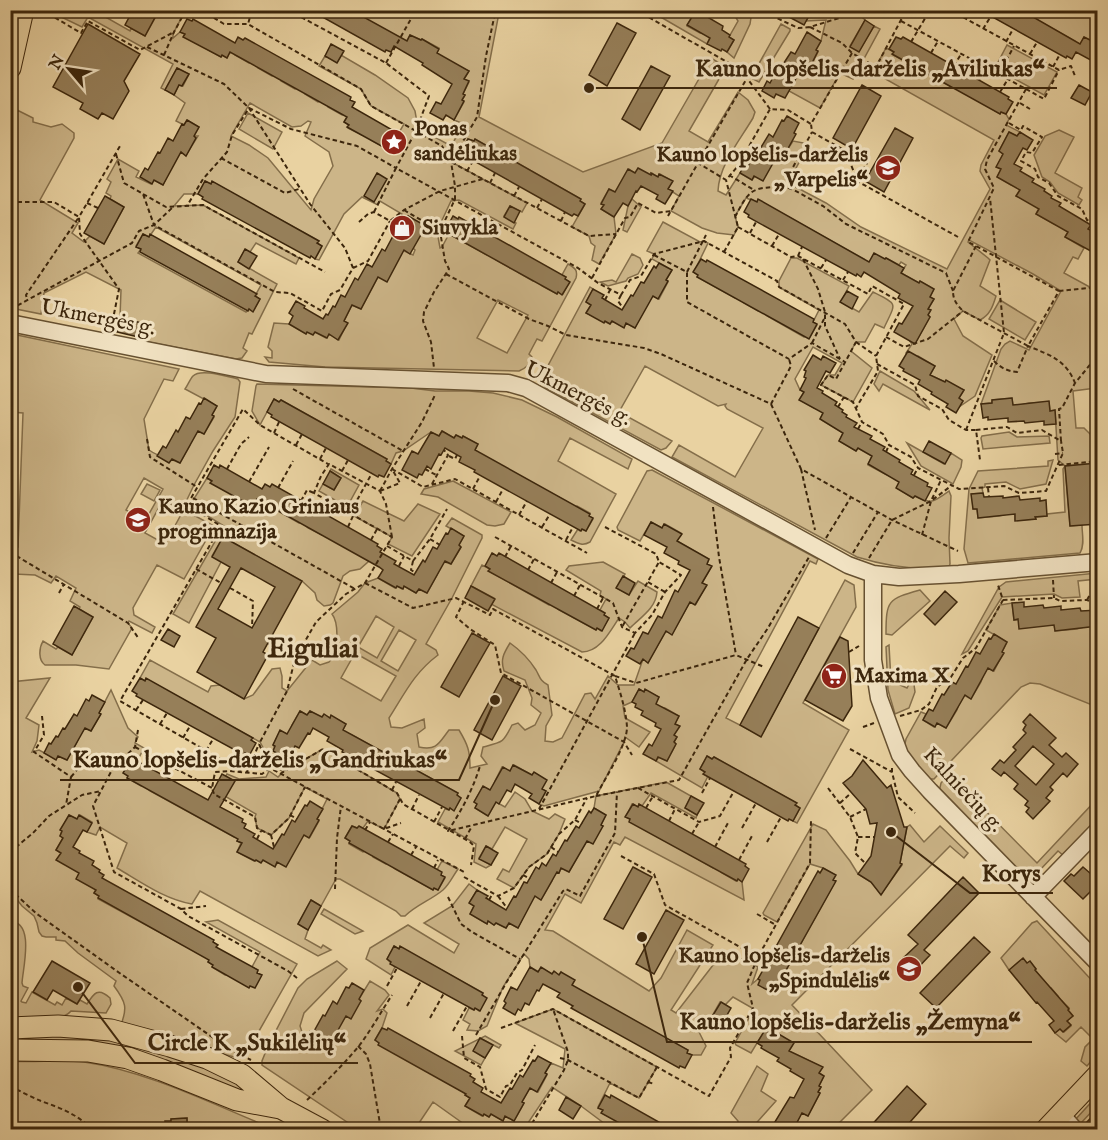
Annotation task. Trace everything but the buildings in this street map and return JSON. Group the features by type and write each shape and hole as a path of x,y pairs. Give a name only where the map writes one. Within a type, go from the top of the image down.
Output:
{"main road":[{"path":"10,68 23,10"},
{"path":"10,1028 58,1026 111,1030 207,1058 242,1075 281,1108 322,1130"},
{"path":"10,1050 88,1051 128,1058 237,1100 281,1108"},
{"path":"1053,1122 1098,1075"}],"street":[{"name":"Ukmergės g.","path":"10,324 266,374 507,383 526,388 861,570 899,577 1098,562"},
{"name":"Kalniečių g.","path":"861,570 879,698 900,755 918,778 1098,963"},
{"path":"1034,897 1098,830"},
{"path":"1053,1122 1076,1130"}],"path":[{"path":"42,10 81,33 88,21 140,50 174,32"},
{"path":"165,55 186,10"},
{"path":"201,10 224,24 248,24 361,89 371,106 442,146 451,162 455,186 454,199 440,231 445,261 449,269 424,312 423,321 431,342 435,395 422,422 380,491"},
{"path":"248,24 252,10"},
{"path":"288,10 386,63 429,96 416,131 374,212"},
{"path":"386,63 416,10"},
{"path":"451,162 477,117 495,12 489,10"},
{"path":"636,10 741,70 770,109"},
{"path":"775,17 778,10"},
{"path":"764,12 798,28 810,27 865,10"},
{"path":"911,42 930,10"},
{"path":"950,10 1059,70"},
{"path":"960,16 963,10"},
{"path":"983,29 991,16"},
{"path":"810,27 842,43 852,53 876,67 901,19 1044,99 1059,70 1071,66 1075,76"},
{"path":"1006,42 1013,29"},
{"path":"931,53 938,41"},
{"path":"1030,54 1037,42"},
{"path":"999,74 1014,46"},
{"path":"147,47 224,84 249,108 310,204 345,248 353,268"},
{"path":"781,186 812,132 811,124 852,53"},
{"path":"954,66 961,54"},
{"path":"1053,67 1060,54"},
{"path":"979,80 986,67"},
{"path":"668,216 747,78"},
{"path":"1000,92 1008,79"},
{"path":"1026,89 987,160 986,169 994,188 968,242 1059,291 1098,287"},
{"path":"1019,102 1030,109"},
{"path":"187,206 203,179 227,152 232,135 249,108"},
{"path":"249,108 291,129 357,146 578,268 621,295"},
{"path":"770,109 788,110 811,124"},
{"path":"724,252 738,227 726,180 738,166 770,109"},
{"path":"1007,122 1021,130 1023,126 1042,137 1032,153 1022,150"},
{"path":"812,132 867,163 857,181"},
{"path":"28,299 26,295 79,217 120,146"},
{"path":"846,152 857,181 958,237"},
{"path":"1015,164 1021,161 1026,152"},
{"path":"116,154 124,183 143,194 166,207 203,205 325,273"},
{"path":"221,158 285,193 300,189"},
{"path":"467,171 473,161"},
{"path":"1021,161 1035,170 1038,177 1048,183 1058,196 1082,209 1086,221 1098,226"},
{"path":"451,162 589,236 616,234"},
{"path":"698,163 726,180"},
{"path":"490,183 495,174"},
{"path":"729,175 754,190"},
{"path":"1035,183 1038,177"},
{"path":"143,194 154,225 275,292 290,293 322,311 331,294 340,290 353,268 368,261 390,220 440,191 483,179"},
{"path":"514,196 519,186"},
{"path":"735,217 746,198 754,190 781,186 794,190 823,206 846,224 946,273 958,307 1028,346 1052,355 1070,371 1075,383"},
{"path":"966,430 1004,333 990,196"},
{"path":"1056,200 1058,196"},
{"path":"537,208 542,199"},
{"path":"10,202 54,202 79,217"},
{"path":"87,203 98,208"},
{"path":"592,278 625,218 630,217 638,203 656,213 671,211"},
{"path":"11,309 132,243 138,231 154,225 173,207"},
{"path":"404,210 440,231"},
{"path":"359,222 374,212 390,220"},
{"path":"561,221 565,212"},
{"path":"79,217 80,234 119,289 108,343"},
{"path":"750,233 756,222"},
{"path":"738,227 791,257 798,255 868,294 872,286 904,304 876,356 878,371 856,408"},
{"path":"772,246 779,234"},
{"path":"706,235 687,272 687,302 789,359 791,366 771,404"},
{"path":"623,308 618,301 621,295 630,280 641,276 654,254 704,241 777,281 779,287 845,324 856,342 876,356"},
{"path":"952,291 976,246"},
{"path":"798,255 802,247"},
{"path":"654,254 687,272"},
{"path":"803,258 818,289 826,313 825,326 840,359"},
{"path":"821,268 826,260"},
{"path":"843,280 848,272"},
{"path":"446,273 529,319 566,335 644,348 662,354 771,404 801,469 817,548"},
{"path":"641,276 647,279"},
{"path":"605,300 610,290"},
{"path":"992,360 1000,368 1017,372 1028,346 1059,291"},
{"path":"886,337 904,347 928,339 963,311"},
{"path":"789,359 812,343 825,318"},
{"path":"818,388 826,374 836,379 856,342"},
{"path":"812,343 845,362"},
{"path":"821,385 853,402 862,422 883,434 889,445 911,457 918,468 951,486 959,489 1004,486 1019,493 1046,491 1063,453 1059,409 1062,408 1075,383 1098,355"},
{"path":"877,364 915,386 918,396 942,409 949,420 966,430 1007,427 1017,433 1042,430 1061,441"},
{"path":"266,374 403,452"},
{"path":"838,407 844,397"},
{"path":"241,771 120,701 221,526 187,506 243,409 260,425 380,491 386,504 392,537 365,583 346,594 316,622 296,659 287,691 247,772"},
{"path":"274,433 279,422"},
{"path":"858,429 862,422"},
{"path":"976,430 980,460"},
{"path":"296,445 302,434"},
{"path":"227,469 241,444 249,436"},
{"path":"147,439 150,457 197,487"},
{"path":"886,452 889,445"},
{"path":"249,482 269,447"},
{"path":"320,459 326,448"},
{"path":"444,450 455,459 457,455"},
{"path":"1055,454 1063,453"},
{"path":"431,485 448,455"},
{"path":"342,471 348,460"},
{"path":"279,488 293,461"},
{"path":"1057,465 1098,461"},
{"path":"314,493 329,464"},
{"path":"914,475 918,468"},
{"path":"392,469 423,487 455,479 587,553"},
{"path":"380,491 400,483 392,469"},
{"path":"425,469 436,476"},
{"path":"801,469 892,520 958,550"},
{"path":"348,527 372,473"},
{"path":"473,489 480,476"},
{"path":"922,535 931,501 941,480"},
{"path":"861,570 892,520 931,501 951,486"},
{"path":"988,487 989,497"},
{"path":"301,501 307,489 392,537"},
{"path":"496,502 503,489"},
{"path":"712,491 718,556 736,655"},
{"path":"1025,493 1025,500"},
{"path":"191,497 355,589"},
{"path":"448,831 596,796 678,780 747,659 851,497"},
{"path":"519,515 527,501"},
{"path":"324,514 330,502"},
{"path":"416,573 411,570 413,561 430,539 447,509"},
{"path":"861,570 878,512"},
{"path":"542,528 549,514"},
{"path":"565,541 573,527"},
{"path":"539,809 635,633 652,615 665,592 681,575 659,562 656,554 605,527"},
{"path":"371,540 377,529"},
{"path":"495,537 613,603 622,627 635,633"},
{"path":"430,539 440,545"},
{"path":"387,546 413,561"},
{"path":"506,557 512,546"},
{"path":"10,552 128,622 140,639"},
{"path":"399,566 404,556"},
{"path":"528,570 534,559"},
{"path":"622,627 659,562"},
{"path":"196,569 221,583"},
{"path":"551,583 557,572"},
{"path":"646,574 651,577"},
{"path":"1053,574 1054,598"},
{"path":"863,727 921,710 928,704 937,687 951,677 963,658 976,648 1003,600 997,580"},
{"path":"648,582 665,592"},
{"path":"365,583 413,608 456,598 490,615 493,609 613,675 636,683 736,655 764,667"},
{"path":"59,593 64,584"},
{"path":"574,596 580,584"},
{"path":"230,588 254,601 252,628"},
{"path":"1087,600 1092,591"},
{"path":"597,609 604,597"},
{"path":"1003,600 1054,598 1060,601 1087,600 1098,605"},
{"path":"464,601 456,617 495,645 501,673 624,742 632,755"},
{"path":"268,643 296,659"},
{"path":"596,796 624,742 627,728 622,700 613,675"},
{"path":"136,711 142,700"},
{"path":"160,724 167,713"},
{"path":"42,716 44,735 34,752 71,777"},
{"path":"183,738 190,726"},
{"path":"138,730 135,747 113,768 93,806 114,872 297,978"},
{"path":"206,751 213,739"},
{"path":"895,741 892,772 898,797 915,813"},
{"path":"259,744 270,768 439,859 498,896 507,908"},
{"path":"135,747 212,788"},
{"path":"280,774 323,749 397,793 403,804 474,846 471,865"},
{"path":"850,749 892,772"},
{"path":"229,765 237,752"},
{"path":"66,805 71,777 89,756 113,768"},
{"path":"448,831 466,803 480,766"},
{"path":"270,768 262,774 241,771 215,772 212,788 214,794 255,817 257,828 271,835 274,847"},
{"path":"702,793 710,778"},
{"path":"392,790 396,782"},
{"path":"271,835 289,818 305,787"},
{"path":"638,787 699,822"},
{"path":"828,788 850,817 858,837 855,853 866,864"},
{"path":"10,852 49,816 82,795 101,791"},
{"path":"692,834 699,822 720,816 734,791"},
{"path":"476,1035 562,891 566,889 580,896 615,833 616,792"},
{"path":"840,803 851,793"},
{"path":"412,809 419,795"},
{"path":"646,808 653,796"},
{"path":"498,896 514,888 529,867 547,854 559,834 574,820 587,798"},
{"path":"384,829 400,799"},
{"path":"742,828 756,803"},
{"path":"335,889 341,806"},
{"path":"434,822 442,807"},
{"path":"669,821 675,809"},
{"path":"850,817 866,809"},
{"path":"290,815 297,819"},
{"path":"767,842 781,817"},
{"path":"574,820 582,824"},
{"path":"501,1028 554,1009 709,1096 731,1057 730,1048 753,1008 747,982 758,957 810,863 811,820"},
{"path":"715,847 729,821"},
{"path":"365,830 370,822"},
{"path":"384,829 401,823"},
{"path":"465,839 472,825"},
{"path":"257,839 262,830"},
{"path":"388,842 393,834"},
{"path":"739,860 753,834"},
{"path":"858,837 874,837"},
{"path":"411,855 416,847"},
{"path":"551,847 558,852"},
{"path":"621,855 654,874 665,905 758,957"},
{"path":"434,868 439,859"},
{"path":"523,875 530,879"},
{"path":"10,889 37,914 121,974 223,1044 251,1060"},
{"path":"489,900 493,893"},
{"path":"448,897 461,924 520,959"},
{"path":"181,909 206,906"},
{"path":"758,914 776,925"},
{"path":"387,986 398,968"},
{"path":"407,1005 421,981"},
{"path":"430,1018 444,993"},
{"path":"307,1100 358,1046 392,995"},
{"path":"453,1031 467,1006"},
{"path":"528,1130 568,1060 568,1052 554,1009"},
{"path":"462,1036 464,1058 480,1067 486,1089 484,1093"},
{"path":"486,1089 502,1098 506,1086 510,1085 517,1073 522,1070 536,1045"},
{"path":"358,1046 366,1054 370,1064 381,1130"},
{"path":"560,1058 568,1060 639,1098 657,1067"},
{"path":"522,1070 526,1072"},
{"path":"648,1082 654,1084"},
{"path":"10,1086 39,1101 59,1107 85,1121 92,1130"}],"shaded area":[{"path":"57,11 95,11 130,31 131,28 145,36 159,11 185,11 173,38 180,32 221,57 222,55 227,58 231,50 236,53 235,55 249,63 251,61 272,76 274,74 295,89 297,87 318,102 320,100 342,115 343,113 348,115 344,122 349,125 348,128 371,138 385,148 386,146 390,148 404,124 371,106 361,89 319,66 325,56 337,62 341,55 408,98 415,111 418,128 451,146 464,124 454,120 464,102 462,100 465,95 463,94 469,82 464,79 469,71 435,56 439,48 422,39 410,35 405,44 347,11 502,11 498,18 479,117 583,172 662,143 711,58 726,67 689,131 708,142 738,92 748,100 755,112 726,162 718,191 726,195 740,173 752,180 778,147 786,152 793,141 809,144 788,183 826,203 861,227 947,269 990,189 980,171 994,140 873,72 886,48 894,52 893,55 930,75 932,73 939,80 953,88 955,86 1000,114 1001,112 1006,114 1009,119 1006,125 1020,132 1017,136 1009,132 999,151 1003,154 997,167 1001,169 997,177 1021,188 1016,196 1040,206 1036,214 1069,230 1065,237 1084,248 1078,259 1073,257 1064,273 1097,291 1097,390 1096,388 1073,391 1076,428 1084,428 1097,438 1097,463 1065,466 1058,460 1055,411 1050,411 1049,402 1013,407 1012,398 992,400 992,403 981,404 1001,349 1010,341 1029,350 1061,291 969,240 968,242 990,260 980,286 996,296 989,313 980,320 963,311 954,319 963,336 992,355 975,396 959,407 963,401 959,398 964,390 930,375 935,366 918,356 916,359 906,353 912,344 909,340 911,337 917,340 930,317 928,309 934,299 930,297 934,289 901,273 906,265 901,262 899,265 886,258 868,264 863,261 864,259 758,200 757,202 746,198 735,216 738,227 734,235 702,228 671,211 679,196 668,189 672,181 660,174 658,177 652,173 651,175 635,173 629,169 617,193 609,189 601,203 604,205 601,209 614,217 616,234 599,264 592,260 595,246 591,243 589,236 572,227 585,204 580,201 581,199 475,139 474,141 468,139 455,164 527,203 522,212 510,206 504,216 516,223 513,229 459,200 451,201 437,231 440,248 449,234 487,255 489,253 496,260 510,268 512,266 519,273 533,281 535,279 542,286 557,294 558,292 563,294 569,282 562,275 568,264 577,273 542,341 537,339 529,354 532,357 531,362 519,371 325,367 269,362 265,357 272,358 272,351 268,347 274,323 289,324 306,334 315,332 326,338 329,334 339,340 347,323 344,321 352,305 361,309 378,277 402,250 413,255 415,250 413,248 420,235 408,216 405,222 400,219 402,214 380,201 378,205 362,197 344,214 319,260 315,259 322,246 317,243 319,241 212,182 211,184 205,181 198,194 184,194 174,206 203,205 299,258 296,264 256,243 250,252 245,250 238,262 277,284 252,334 249,333 243,348 247,351 242,358 236,359 143,341 146,324 120,318 121,290 86,272 44,293 41,314 16,309 11,305 10,160 17,110 33,118 33,122 51,127 62,124 74,133 74,138 40,200 78,223 72,233 84,242 90,236 104,244 124,207 110,199 111,196 106,193 111,182 107,179 118,159 139,171 136,177 151,184 154,180 163,185 178,151 186,155 198,136 194,136 199,127 187,120 184,125 176,121 185,103 174,95 179,85 183,86 189,74 177,68 165,90 161,88 173,64 88,17 82,27 55,14","holes":["250,103 292,127 311,122 305,136 329,152 333,166 314,199 311,210 268,158 231,136","156,227 261,285 255,296 260,299 253,311 249,309 246,312 138,253 141,249 136,246 143,234 149,237","498,300 528,315 507,353 477,338"]},
{"path":"660,11 689,11 692,17 687,26 700,33 711,35 707,44 659,16"},
{"path":"732,11 752,11 750,24 734,58 727,52 734,40 729,37 738,21"},
{"path":"812,11 860,11 858,13 865,20 850,46 859,51 874,26 880,29 853,79 840,73 820,108 789,91 800,65 809,69 818,52 816,50 821,41 826,20 806,21"},
{"path":"1021,11 1097,11 1097,41 1094,42 1084,37 1079,46 1074,43 1075,41"},
{"path":"781,24 790,31 759,82 751,78"},
{"path":"1007,45 1057,72 1044,95 995,68"},
{"path":"248,113 282,132 273,149 239,129"},
{"path":"1059,130 1074,137 1055,173 1082,188 1078,197 1082,200 1079,205 1058,193 1050,182 1042,177 1034,155 1045,136"},
{"path":"632,199 641,207 627,232 623,230 628,206"},
{"path":"663,222 700,242 708,243 694,272 698,275 697,277 735,298 736,296 744,303 758,311 759,309 804,337 806,335 810,337 817,325 813,322 819,310 779,287 779,281 791,258 797,258 849,286 841,302 859,312 873,292 891,302 893,309 884,328 875,324 865,342 856,342 851,351 872,368 853,402 821,385 828,375 835,375 842,363 813,347 795,379 800,390 804,392 800,400 824,411 820,419 843,433 839,441 856,451 858,448 872,456 868,465 901,480 897,488 913,498 915,496 925,501 936,500 949,491 951,496 949,567 902,567 857,557 672,457 679,445 735,477 763,428 727,409 726,404 718,406 645,366 619,412 672,441 661,450 543,385 543,375 590,287 593,289 586,302 591,305 586,313 610,324 612,321 624,327 626,323 635,328 651,295 659,299 672,270 652,259 654,254 647,251"},
{"path":"632,254 640,258 643,265 638,274 626,281 608,286 600,282 612,280 616,282"},
{"path":"1000,300 1036,322 1025,340 989,319"},
{"path":"17,335 179,369 173,381 164,379 144,419 149,450 180,463 196,430 204,434 214,417 212,415 217,406 185,389 192,377 208,373 238,379 240,382 235,417 213,451 182,510 163,500 145,533 165,544 183,511 214,526 184,579 157,565 133,608 134,615 155,627 152,633 129,621 132,628 109,669 76,665 45,665 41,660 40,650 43,641 72,655 93,617 70,601 76,588 56,576 51,583 35,575 14,574 11,631 11,547 18,547 23,413 11,412 11,339","holes":["144,478 163,489 145,521 126,510"]},
{"path":"880,371 914,391 930,410 883,384 879,391 874,384"},
{"path":"257,384 411,388 493,393 522,400 632,459 628,469 570,438 558,461 616,494 590,542 581,544 571,540 578,529 586,531 593,519 589,516 590,513 577,506 575,509 566,501 474,452 478,444 463,436 462,438 456,435 454,438 442,431 439,436 431,432 403,451 396,453 391,464 386,461 387,459 281,400 279,402 274,399 260,425 252,411"},
{"path":"1009,432 1017,437 1049,436 1050,443 983,449 982,436"},
{"path":"907,443 944,464 951,453 962,460 953,484 921,466"},
{"path":"1053,460 1046,484 1020,489 1006,482 985,484 982,488 983,493 972,494 973,509 977,509 978,518 1015,512 1015,520 1036,519 1035,517 1047,516 1047,514 1065,512 1063,469 1065,466 1070,526 1082,525 1083,543 1080,553 968,563 964,549 969,489 978,471 1048,466 1048,461"},
{"path":"331,469 359,485 347,507 319,491 323,484 334,490 341,478 330,471"},
{"path":"652,470 818,559 816,564 810,561 726,718 761,736 845,580 854,585 856,607 803,703 849,730 797,823 793,821 800,808 795,805 796,803 714,757 712,759 707,756 700,769 708,776 702,788 656,761 659,757 667,761 676,744 674,742 677,737 674,735 679,726 675,724 679,716 665,708 654,706 659,697 639,689 632,702 623,706 625,718 650,732 639,747 625,737 599,791 544,806 539,804 546,791 542,789 534,773 532,775 514,765 510,771 502,767 492,791 483,787 474,802 477,804 475,808 488,816 496,802 505,807 515,792 525,799 532,811 549,819 555,814 565,819 547,854 529,867 514,888 497,879 503,869 509,872 527,839 505,827 492,849 486,846 479,858 491,865 486,868 474,862 476,844 438,822 445,809 454,810 461,798 457,795 458,793 342,731 346,724 331,716 330,718 324,715 322,718 310,711 307,715 300,711 289,735 280,731 273,745 285,758 284,771 323,749 397,793 400,799 384,829 368,821 363,828 352,826 345,838 350,841 349,844 363,852 365,849 373,854 373,857 386,864 388,862 395,869 433,890 434,888 438,890 445,878 437,870 442,861 458,869 443,890 405,916 401,916 340,879 336,879 321,906 311,900 298,924 308,930 305,939 321,948 323,945 331,950 318,956 200,891 192,904 162,894 144,884 117,868 127,843 100,827 96,835 87,832 92,822 80,815 77,819 69,815 61,830 60,836 63,838 56,850 61,853 57,860 72,866 97,887 94,893 99,896 98,899 210,958 208,962 213,965 212,967 225,975 261,975 252,967 260,952 206,922 218,920 297,964 246,1054 238,1058 120,1027 125,1010 121,996 114,986 116,981 65,941 56,940 56,937 42,936 34,916 11,892 10,682 50,678 26,718 39,725 37,741 32,752 39,750 56,759 58,756 67,760 82,727 91,731 111,690 128,728 138,737 135,743 144,748 136,763 130,761 124,773 128,776 127,778 141,786 142,784 150,791 234,837 239,837 237,841 241,843 237,852 254,861 263,860 275,866 302,834 310,837 327,799 305,787 289,818 271,835 257,828 256,814 216,791 227,774 239,779 266,777 269,771 278,777 283,772 272,764 260,742 146,679 145,681 140,678 150,660 208,692 211,686 220,685 244,699 253,695 272,669 280,668 282,688 287,691 312,660 320,665 329,662 332,658 337,638 336,624 332,614 365,583 378,578 395,588 397,586 402,589 404,586 416,593 419,589 427,593 442,561 451,564 461,547 459,545 464,536 446,526 452,518 482,535 482,538 426,644 436,650 438,655 422,669 405,692 389,718 391,727 402,728 424,719 425,728 417,734 419,747 425,748 437,745 449,730 459,730 468,748 470,768 487,764 481,756 483,747 502,741 512,725 518,723 525,730 535,725 541,713 531,705 532,698 525,680 504,671 503,656 510,643 527,658 548,685 552,715 546,726 545,741 553,742 562,738 585,694 591,693 595,699 608,676 618,685 634,685 643,659 648,662 666,631 672,634 690,602 696,604 706,585 702,583 711,567 707,564 709,559 677,541 681,533 665,524 662,528 651,522 640,541 618,530 617,527 647,471","holes":["376,616 394,627 377,658 358,647","399,630 416,640 398,671 381,661","355,653 396,676 381,701 341,678"]},
{"path":"207,478 212,481 211,483 254,504 258,497 262,502 299,523 301,521 308,528 322,535 324,533 369,561 360,569 350,571 343,576 333,603 324,606 317,600 315,593 302,581 223,537 212,556 221,562 189,623 173,614 224,526 190,505"},
{"path":"453,481 511,512 504,524 487,525 438,497 421,494 424,489"},
{"path":"147,484 160,490 154,501 141,494"},
{"path":"363,501 404,521 418,504 440,514 412,556 388,544 392,537 354,516"},
{"path":"1090,524 1097,524 1097,552 1092,550"},
{"path":"603,562 625,574 617,588 629,595 638,581 657,592 656,598 651,608 630,628 619,618 604,640 588,651 582,652 491,604 494,598 471,586 482,565 549,605 551,603 559,610 601,631 609,618 600,610 606,599 600,595 601,591 566,570 569,566"},
{"path":"1097,573 1097,579 1078,581 1080,597 1062,598 1054,594 1002,597 968,651 962,654 999,587 1006,582"},
{"path":"920,590 930,601 892,635 886,634 887,614 891,603 901,596"},
{"path":"1012,603 1014,620 1054,622 1055,631 1091,625 1092,634 1097,634 1097,707 1040,684 1030,683 1021,687 934,779 927,779 904,748 906,739 921,712 926,714 923,720 934,727 937,723 946,728 957,710 962,694 971,699 981,682 986,667 994,671 1007,642 986,630 1000,605"},
{"path":"889,645 891,681 907,688 913,677 915,692 909,708 895,714 888,690 886,647"},
{"path":"949,774 1037,863 1097,799 1097,822 1064,856 1058,851 1039,871 1044,876 1032,885 939,792 941,783"},
{"path":"666,782 691,796 685,808 697,815 696,818 651,793 642,806 632,804 626,817 713,868 714,866 736,881 738,879 742,882 744,900 625,837 620,845 614,842 581,903 565,894 545,930 553,931 649,991 661,978 687,930 713,945 671,1010 676,1013 717,960 739,958 748,961 758,967 752,984 758,979 771,991 773,987 776,988 835,882 833,880 835,875 810,864 777,922 763,913 813,824 826,830 858,874 871,882 881,894 902,865 900,863 907,827 910,825 924,842 940,826 968,853 964,858 950,846 792,1005 872,1090 833,1129 793,1129 799,1111 808,1116 820,1093 818,1092 821,1087 819,1086 824,1076 819,1073 822,1067 789,1051 793,1043 765,1030 751,1053 736,1045 754,1009 733,997 725,1005 720,1002 707,1025 702,1022 699,1032 706,1046 701,1055 692,1055 687,1053 688,1050 570,988 561,972 559,975 554,972 552,974 541,968 539,972 530,967 529,959 524,954 503,987 487,1026 478,1031 467,1030 470,1024 463,1020 469,1008 479,1011 483,993 400,947 399,949 394,946 387,959 395,967 391,975 366,959 370,948 408,925 454,953 459,944 424,923 452,906 469,884 477,890 470,902 474,906 470,914 487,924 488,921 506,928 509,923 518,928 533,895 541,900 555,871 559,873 561,868 569,872 584,839 603,826 601,825 606,815 594,808 596,796"},
{"path":"324,909 363,931 355,934 321,914"},
{"path":"10,921 18,923 25,937 22,983 28,988 22,1002 26,1003 32,992 55,1005 57,1002 62,1005 66,998 77,1004 80,1000 87,1004 94,994 99,992 110,998 111,1004 106,1013 71,1011 66,1015 42,1020 11,1017"},
{"path":"1037,921 1097,986 1097,1054 1087,1066 1081,1061 1085,1047 1093,1039 1081,1027 1066,1042 1055,1033 1060,1029 1064,1032 1071,1026 1067,1021 1073,1016 1069,1008 1061,1002 1051,988 1049,989 1030,962 1009,970 1001,958 1032,923"},
{"path":"337,961 347,969 304,1013 300,1026 305,1041 316,1047 319,1043 328,1048 343,1014 361,1001 359,999 370,981 389,995 377,1011 383,1009 387,1013 375,1040 467,1091 465,1095 470,1098 465,1106 482,1116 484,1114 489,1117 491,1114 503,1121 505,1116 514,1121 530,1088 538,1092 551,1063 563,1068 565,1049 515,1023 553,1009 657,1067 639,1098 610,1083 598,1107 603,1110 602,1113 632,1129 608,1129 609,1127 581,1106 552,1087 524,1129 471,1129 433,1102 415,1129 359,1130 262,1065 268,1046 298,988 307,979"},
{"path":"485,1036 501,1045 499,1048 480,1038"},
{"path":"10,1037 115,1039 186,1058 248,1088 247,1095 200,1077 11,1043"},
{"path":"480,1039 474,1051 485,1058 481,1065 455,1051"},
{"path":"10,1061 75,1061 108,1066 180,1090 274,1129 192,1129 187,1128 187,1118 171,1119 165,1125 152,1125 151,1129 11,1129"},
{"path":"757,1066 768,1074 761,1091 776,1101 751,1129 738,1129 738,1121 731,1113"},
{"path":"1097,1096 1097,1106 1081,1123 1087,1129 1081,1129 1074,1121"}],"place":[{"name":"Kauno lopšelis-darželis „Aviliukas“","path":"589,88"},
{"name":"Ponas sandėliukas","path":"394,142"},
{"name":"Kauno lopšelis-darželis „Varpelis“","path":"888,168"},
{"name":"Siuvykla","path":"402,228"},
{"name":"Kauno Kazio Griniaus progimnazija","path":"138,520"},
{"name":"Maxima X","path":"834,676"},
{"name":"Kauno lopšelis-darželis „Gandriukas“","path":"495,700"},
{"name":"Korys","path":"891,832"},
{"name":"Kauno lopšelis-darželis „Žemyna“","path":"642,937"},
{"name":"Kauno lopšelis-darželis „Spindulėlis“","path":"909,969"},
{"name":"Circle K „Sukilėlių“","path":"78,987"}],"district":[{"name":"Eiguliai","path":"313,649"}]}
